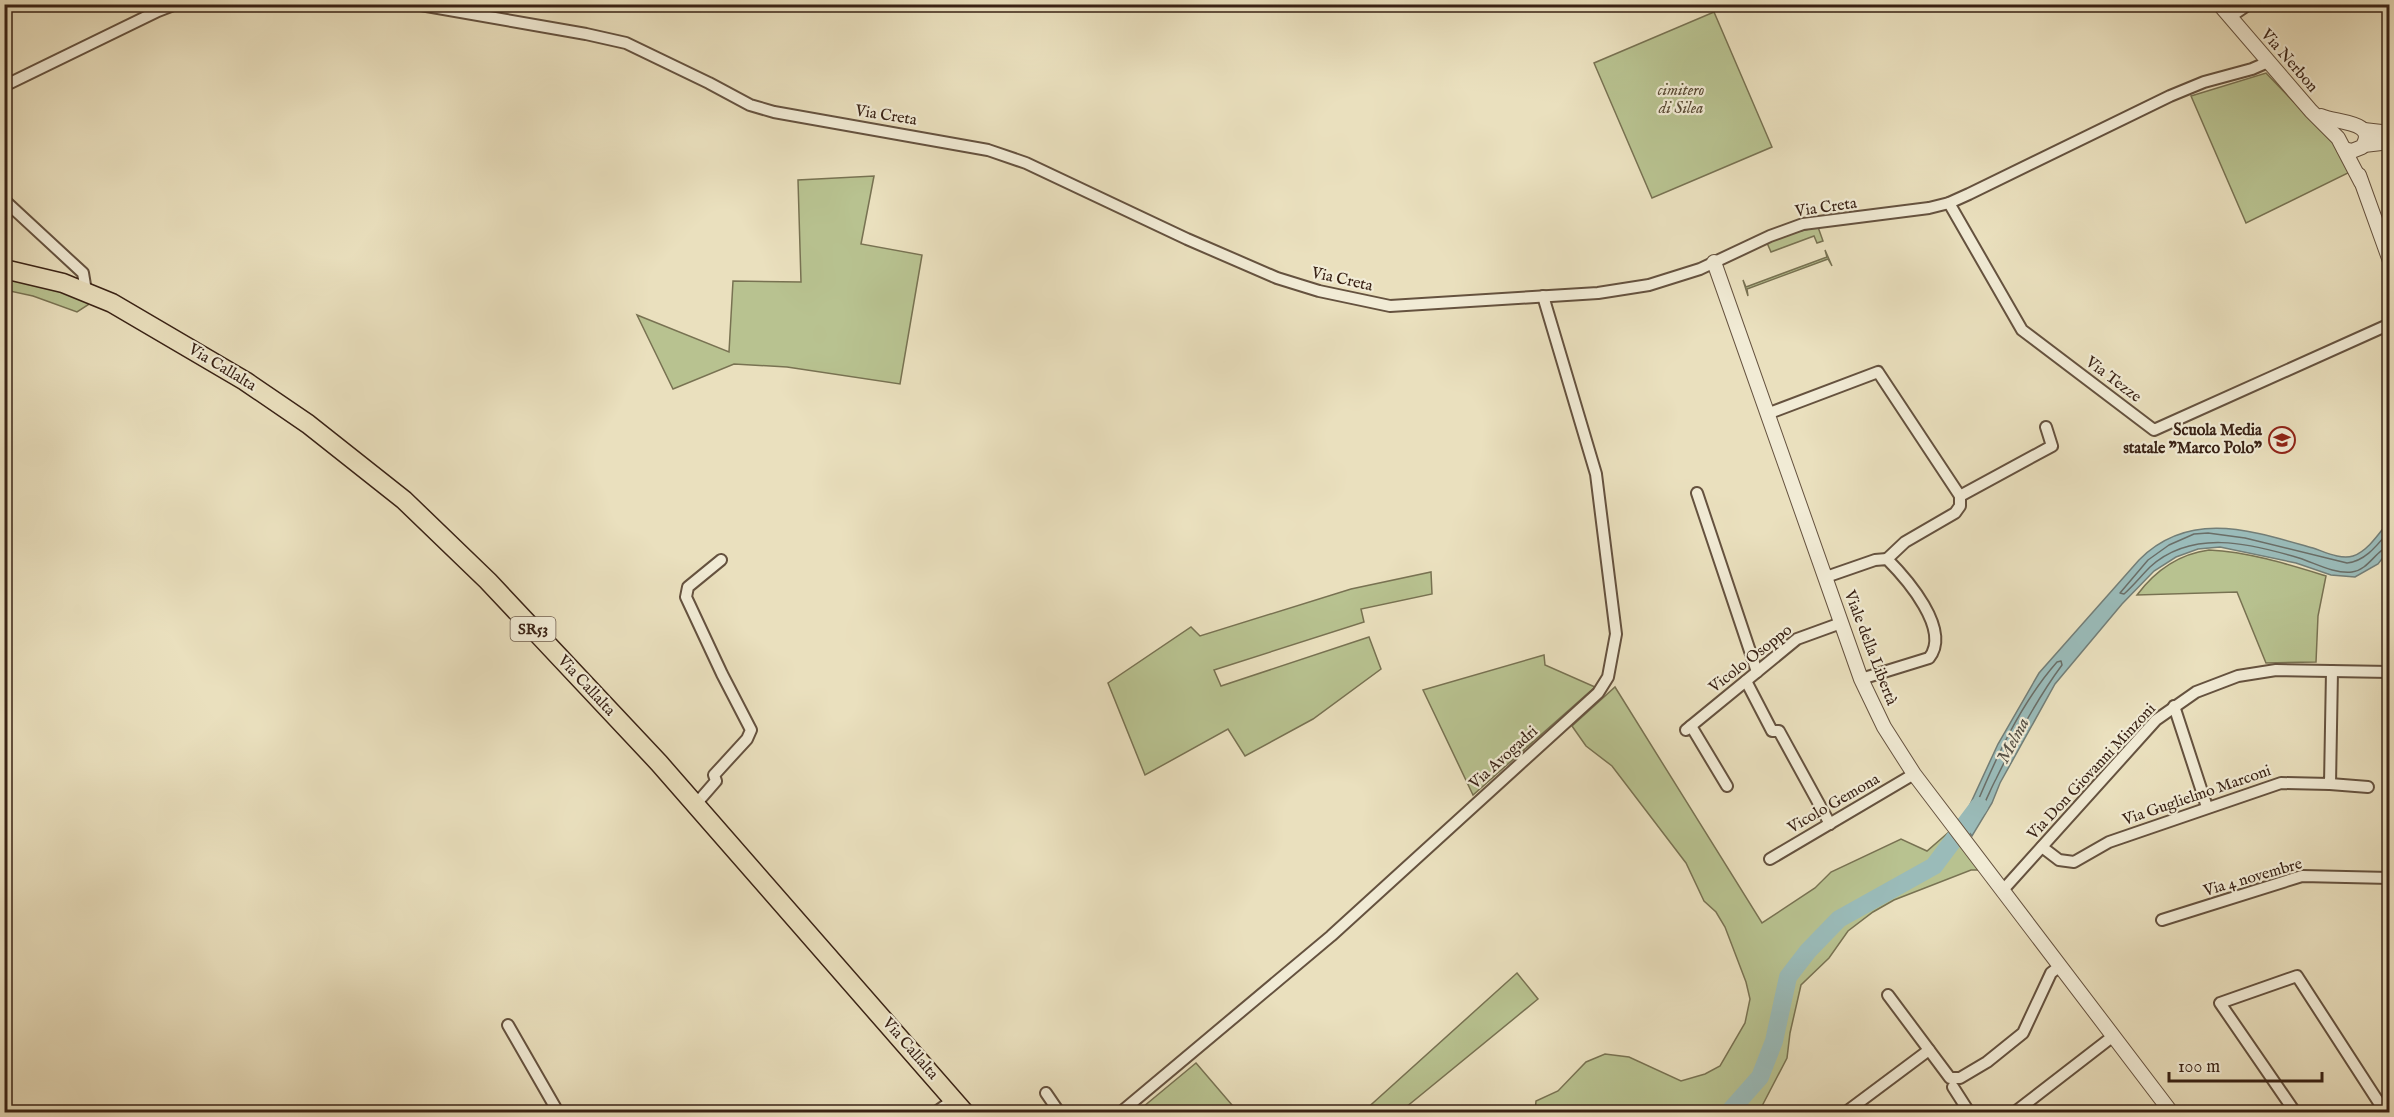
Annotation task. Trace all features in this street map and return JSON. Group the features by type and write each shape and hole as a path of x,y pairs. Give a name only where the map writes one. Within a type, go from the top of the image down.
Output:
{"main road":[{"name":"Via Callalta","path":"4,269 86,291 245,381 308,424 394,492 488,581 696,804 959,1106"}],"street":[{"path":"4,86 176,4"},
{"name":"Via Creta","path":"415,4 626,43 750,105 774,112 988,150 1026,163 1245,265 1319,291 1390,306 1598,293 1649,285 1680,277 1770,236 1803,224 1929,208 1949,203 2170,96 2204,82 2252,69 2268,62"},
{"name":"Via Nerbon","path":"2219,4 2311,111 2350,146"},
{"path":"2230,17 2249,4"},
{"name":"Via Nerbon","path":"2311,111 2333,121 2357,124 2364,130 2390,133"},
{"path":"2348,124 2340,129 2350,146 2361,182 2388,251"},
{"path":"2350,146 2366,137 2364,130"},
{"path":"2350,146 2390,142"},
{"path":"4,200 83,273 86,291"},
{"name":"Via Tezze","path":"1949,203 2022,330 2154,430 2390,324"},
{"name":"Viale della Libertà","path":"1714,262 1861,680 1884,727 1914,774 2171,1113"},
{"name":"Via Avogadri","path":"1120,1113 1331,936 1599,693 1608,677 1616,634 1596,474 1543,296"},
{"path":"1767,414 1878,372 1960,496 1960,506 1955,513 1905,542 1887,559 1875,560 1826,577"},
{"path":"1960,496 2052,446 2046,427"},
{"path":"1697,493 1757,672"},
{"path":"1861,680 1929,658 1935,644 1922,602 1887,559"},
{"path":"696,804 716,781 714,775 747,740 751,730 686,597 688,587 721,560"},
{"name":"Vicolo Osoppo","path":"1727,786 1689,728 1797,639 1841,623"},
{"name":"Via Don Giovanni Minzoni","path":"2002,890 2156,720 2196,692 2238,676 2276,670 2390,672"},
{"path":"2330,784 2332,671"},
{"path":"1746,681 1772,731 1779,730 1830,824"},
{"path":"2174,706 2207,807"},
{"name":"Vicolo Gemona","path":"1770,859 1914,774"},
{"name":"Via Guglielmo Marconi","path":"2042,847 2059,860 2074,862 2109,842 2281,783 2368,787"},
{"name":"Via 4 novembre","path":"2162,920 2302,876 2390,878"},
{"path":"1951,1082 1987,1062 2023,1033 2051,974 2060,966"},
{"path":"2295,1113 2220,1003 2297,975 2385,1113"},
{"path":"1888,995 1929,1050 1970,1113"},
{"path":"508,1025 558,1113"},
{"path":"2015,1113 2112,1037"},
{"path":"1846,1113 1929,1050"},
{"path":"1046,1093 1059,1113"},
{"path":"936,1113 959,1106"}],"green space":[{"name":"cimitero di Silea","path":"1714,12 1772,147 1652,198 1594,63"},
{"path":"2266,73 2338,148 2350,172 2246,223 2191,96"},
{"path":"874,176 861,244 922,255 900,384 787,367 734,364 673,389 637,315 729,352 733,281 801,282 798,180"},
{"path":"1818,227 1823,241 1817,243 1814,236 1771,252 1767,243 1788,234"},
{"path":"1825,250 1832,266 1828,259 1747,289 1748,296 1743,280 1746,287 1827,257"},
{"path":"5,272 94,301 77,312 33,296 5,290"},
{"path":"2209,550 2253,556 2326,576 2318,616 2316,662 2266,663 2237,592 2137,595 2168,565 2188,555"},
{"path":"1431,572 1432,594 1361,609 1364,622 1214,670 1221,686 1369,637 1381,669 1313,719 1245,756 1228,729 1145,775 1108,683 1191,627 1200,636 1351,589"},
{"path":"1544,655 1545,665 1595,687 1473,795 1423,690"},
{"path":"1615,687 1762,923 1815,888 1831,872 1901,839 1927,851 1950,831 1979,870 1971,870 1894,900 1848,931 1829,958 1801,985 1787,1058 1762,1106 1753,1112 1535,1112 1536,1101 1558,1091 1586,1062 1605,1054 1629,1057 1681,1081 1705,1074 1720,1066 1745,1023 1750,999 1725,927 1716,912 1704,901 1686,863 1612,766 1586,746 1572,726"},
{"path":"1517,973 1538,999 1400,1112 1363,1112"},
{"path":"1196,1063 1238,1112 1137,1112"}],"water":[{"path":"2389,521 2389,550 2378,564 2355,577 2331,575 2296,563 2220,547 2198,549 2176,557 2154,571 2122,604 2055,684 1972,836 1960,820 1967,811 1998,744 2039,673 2139,560 2159,544 2179,534 2200,529 2222,528 2267,536 2333,555 2348,557 2358,554 2369,546"}],"waterway":[{"name":"Melma","path":"1729,1112 1760,1077 1774,1041 1788,977 1808,951 1839,919 1934,866 1979,806"}],"place":[{"name":"Scuola Media statale \"Marco Polo\"","path":"2282,440"}]}
